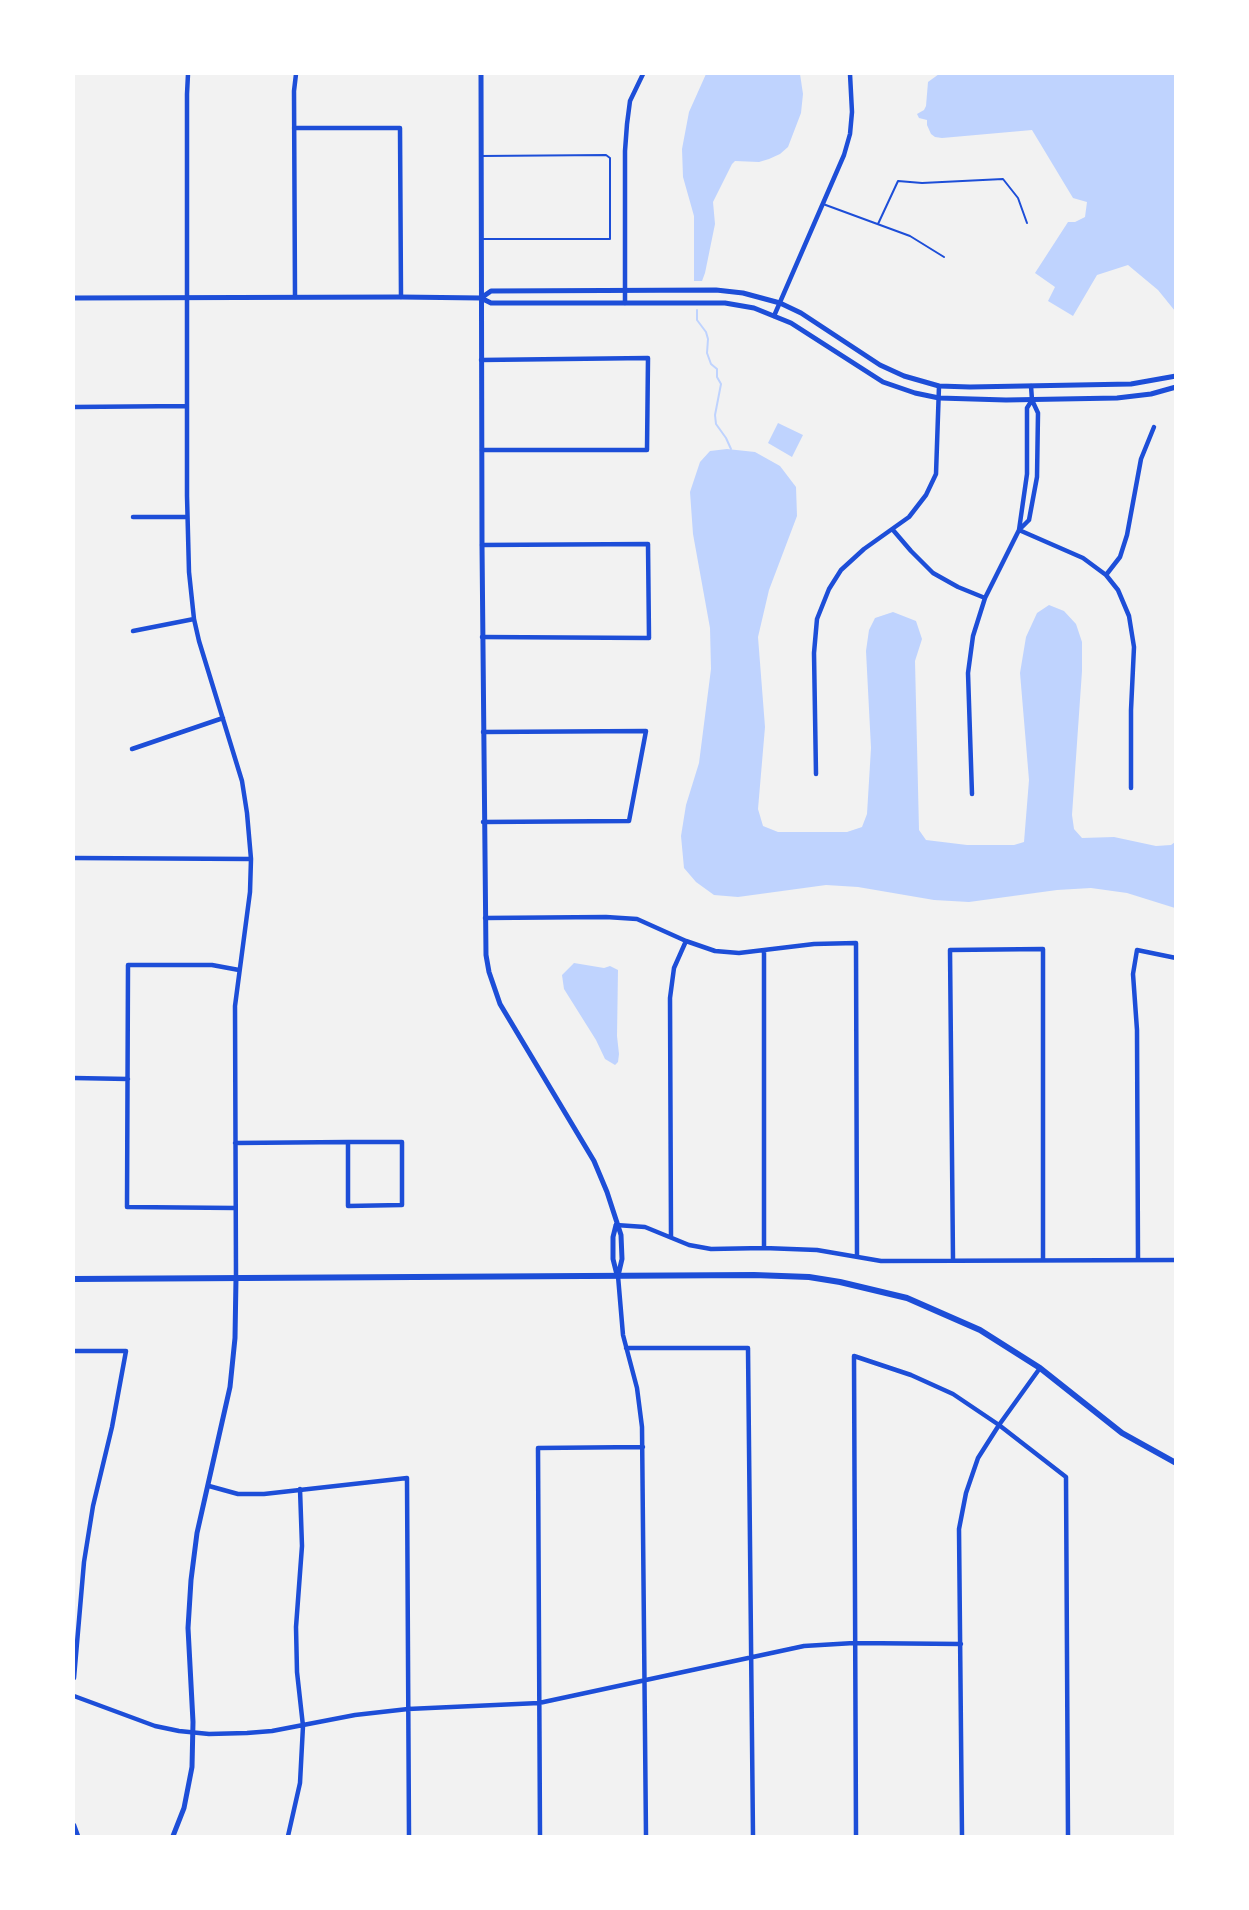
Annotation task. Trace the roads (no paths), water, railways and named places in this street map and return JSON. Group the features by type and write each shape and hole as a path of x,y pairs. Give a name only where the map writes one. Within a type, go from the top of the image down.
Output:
{"main road":[{"path":"74,1280 788,1276 855,1284 907,1298 962,1320 998,1340 1041,1368 1122,1433 1176,1463"}],"street":[{"path":"174,1836 184,1808 190,1778 193,1732 189,1662 190,1592 197,1533 230,1387 235,1338 234,1029 239,970 250,892 251,859 248,813 242,781 194,619 188,562 188,74"},
{"path":"295,297 294,91 296,74"},
{"path":"481,74 483,822 486,955 500,1004 594,1161 621,1235 622,1259 618,1276 620,1313 640,1406 643,1447 646,1836"},
{"path":"625,303 627,124 630,101 643,74"},
{"path":"774,316 844,155 850,134 852,112 849,74"},
{"path":"294,128 400,128 401,297"},
{"path":"481,298 491,291 732,291 780,303 801,313 880,365 904,376 939,386 1131,384 1176,376"},
{"path":"74,298 401,297 481,298 491,303 725,303 774,316 799,328 886,383 939,398 1032,400 1117,398 1151,394 1176,387"},
{"path":"830,348 837,337"},
{"path":"481,360 648,358 647,450 482,450"},
{"path":"816,774 814,653 817,619 829,589 841,570 864,549 909,517 926,495 936,474 939,386"},
{"path":"1019,530 1029,520 1037,477 1038,413 1032,400 1031,386"},
{"path":"972,794 968,673 973,636 985,598 1019,530 1027,474 1027,408 1032,400"},
{"path":"74,407 187,406"},
{"path":"1106,574 1120,557 1127,535 1141,459 1154,427"},
{"path":"133,517 187,517"},
{"path":"893,530 933,573 985,598"},
{"path":"1019,530 1083,558 1106,574 1118,590 1129,616 1134,647 1131,788"},
{"path":"482,546 648,544 649,638 482,637"},
{"path":"133,631 194,619"},
{"path":"132,749 223,718"},
{"path":"483,732 646,731 630,821 483,822"},
{"path":"74,858 251,859"},
{"path":"485,918 637,918 686,941 715,951 739,954 814,944 856,943 857,1257"},
{"path":"671,1237 670,998 674,968 686,941"},
{"path":"952,1260 950,950 1043,949 1043,1260"},
{"path":"1138,1260 1137,1030 1133,974 1137,950 1176,958"},
{"path":"764,951 764,1248"},
{"path":"235,1208 127,1207 128,965 204,965 239,970"},
{"path":"74,1078 128,1079"},
{"path":"235,1143 348,1142 402,1142 402,1205 348,1206 348,1142"},
{"path":"616,1225 645,1227 689,1245 711,1249 817,1250 881,1262 1176,1260"},
{"path":"626,1348 748,1348 753,1836"},
{"path":"74,1351 126,1351 112,1427 93,1506 84,1562 74,1678"},
{"path":"856,1836 854,1356 911,1375 953,1394 999,1425 1066,1477 1068,1836"},
{"path":"962,1836 959,1529 966,1492 978,1458 1041,1368"},
{"path":"540,1836 538,1448 643,1447"},
{"path":"208,1486 238,1494 264,1494 407,1478 409,1836"},
{"path":"288,1836 300,1783 303,1726 297,1672 296,1627 302,1546 300,1489"},
{"path":"74,1696 155,1726 193,1732 248,1733 303,1726 355,1715 408,1709 539,1703 804,1646 854,1643 961,1644"},
{"path":"74,1825 78,1836"}],"lane":[{"path":"481,156 606,155 609,158 610,239 481,239"},
{"path":"878,224 898,181 922,183 1003,179 1018,198 1027,223"},
{"path":"823,204 910,236 944,257"}],"water":[{"path":"706,74 800,74 803,94 801,113 788,147 769,159 759,162 735,161 732,164 713,202 715,224 705,273 702,281 694,281 694,216 683,177 682,149 689,112"},
{"path":"939,74 1175,74 1175,311 1158,290 1128,265 1097,275 1073,316 1048,301 1055,287 1035,273 1068,222 1075,222 1085,217 1087,202 1073,198 1032,130 942,138 931,134 927,120 919,118 917,114 926,106 928,82"},
{"path":"778,423 803,435 792,457 768,443"},
{"path":"727,449 755,452 780,466 796,487 797,516 769,590 758,637 765,727 758,809 763,826 778,832 847,832 862,827 867,814 871,748 866,651 869,630 875,618 893,612 916,621 922,639 915,661 919,830 926,840 967,845 1014,845 1024,842 1029,780 1020,673 1026,637 1037,613 1049,605 1064,611 1076,624 1082,642 1072,815 1074,829 1082,838 1114,837 1156,846 1171,845 1175,842 1175,908 1127,893 1091,888 1057,890 969,902 934,900 858,887 826,885 738,897 714,895 696,882 684,868 681,836 686,805 699,763 711,669 710,628 693,534 690,492 700,462 710,451"},
{"path":"574,963 604,968 610,966 618,970 619,1054 615,1065 605,1059 596,1040 564,989 562,975"}],"waterway":[{"path":"697,310 697,320 708,339 707,353 711,364 717,369 717,377 721,384 715,415 716,424 731,449"}]}
